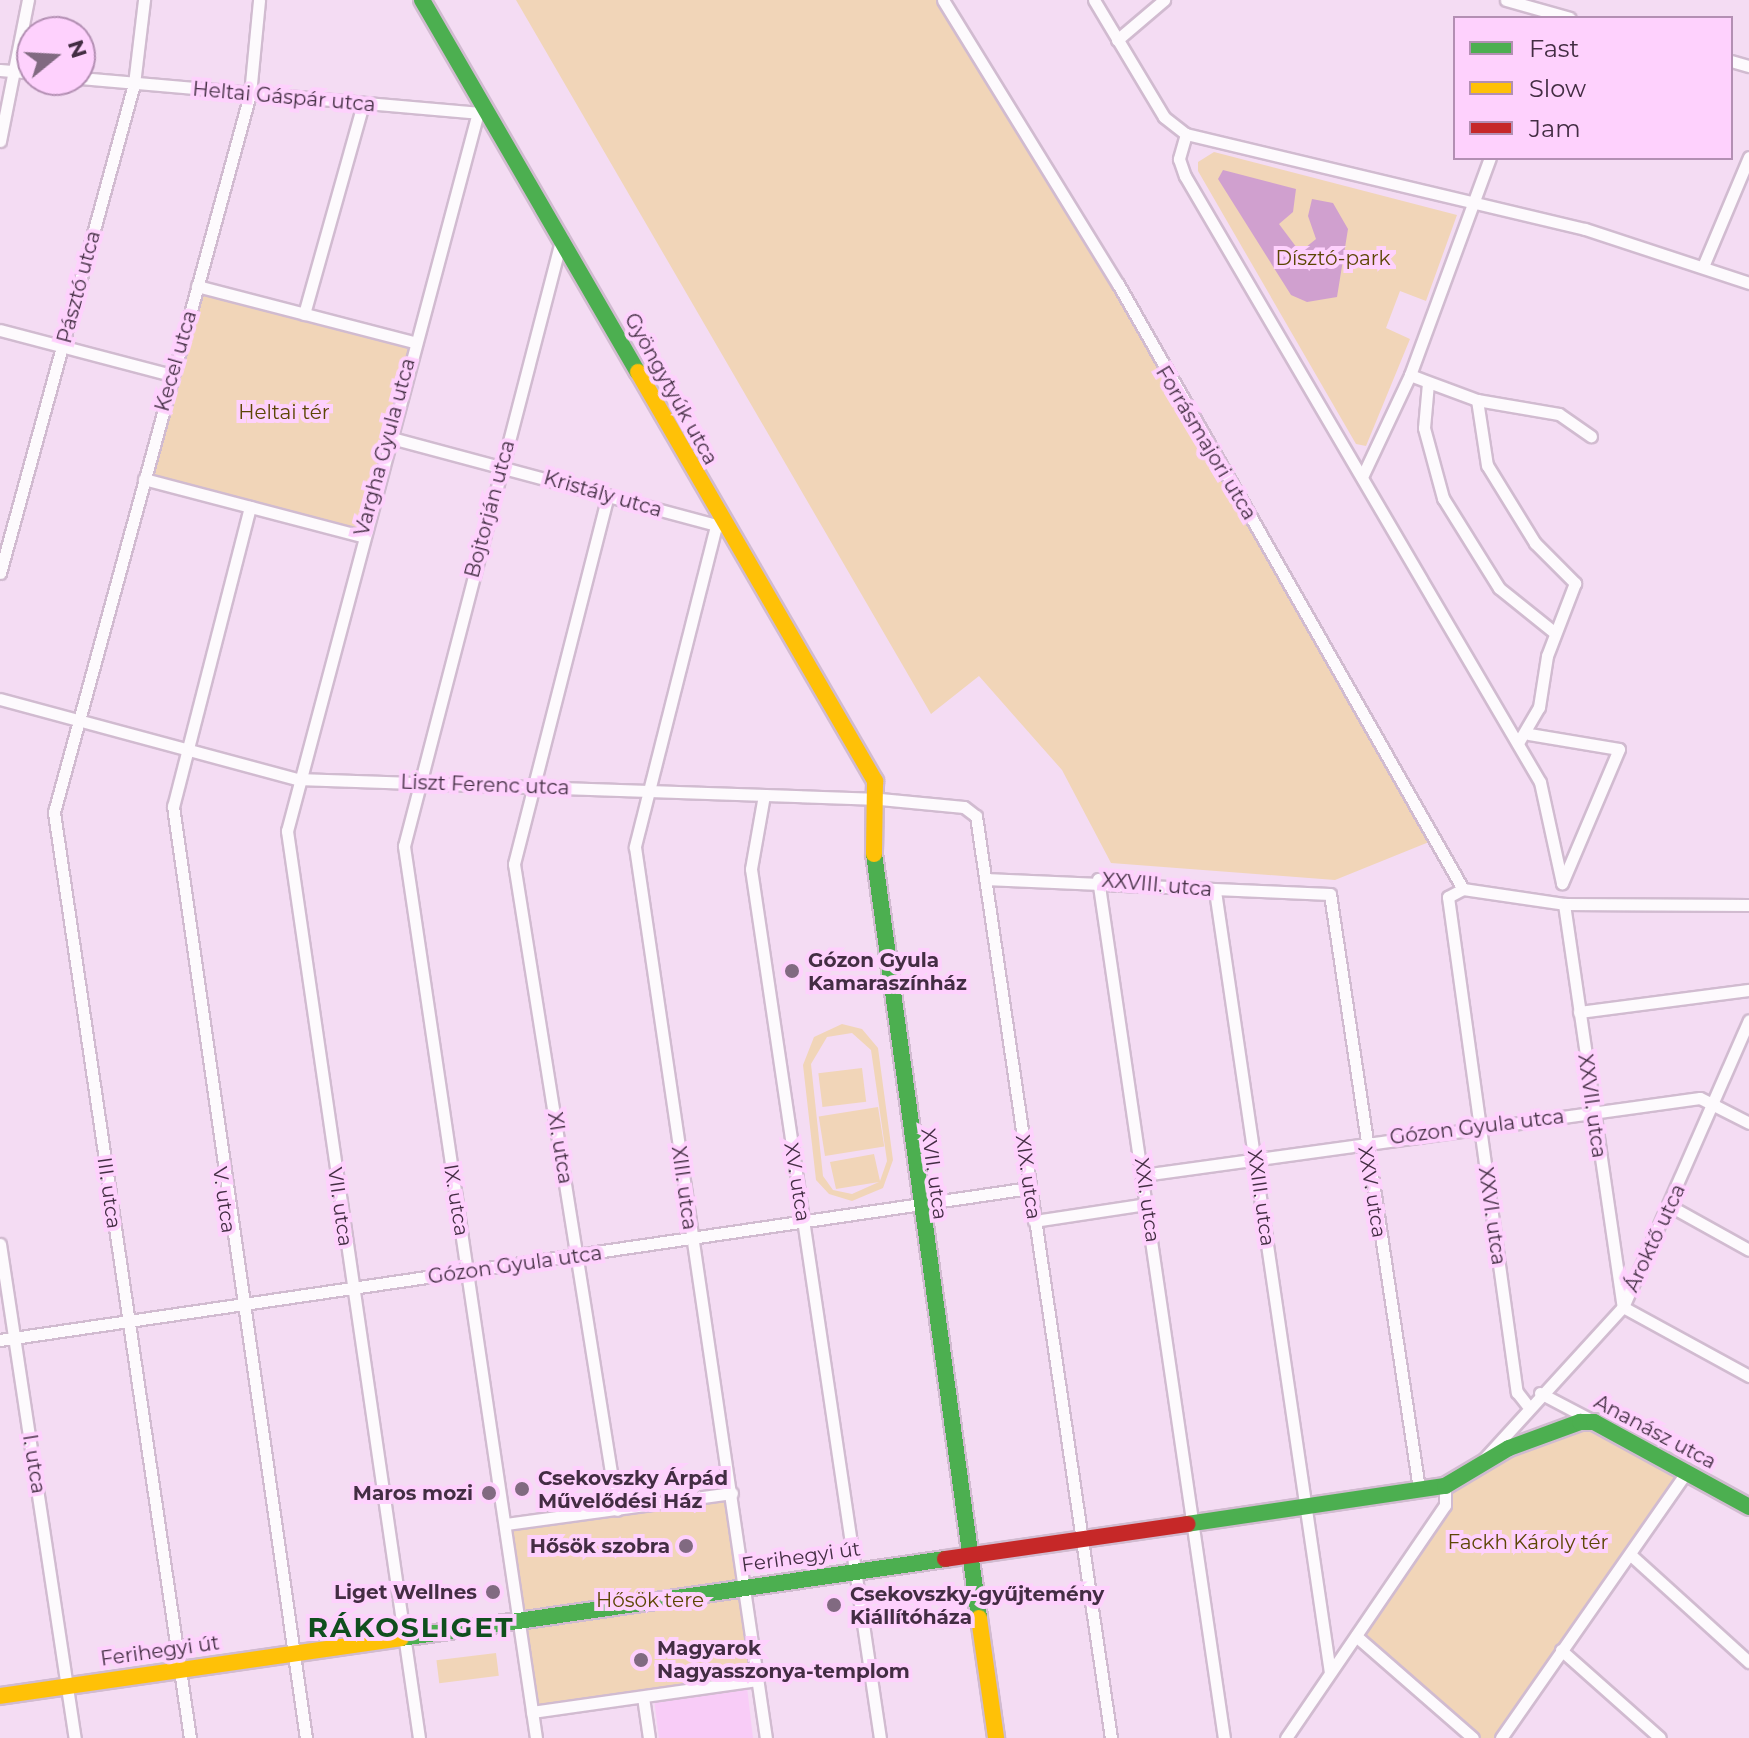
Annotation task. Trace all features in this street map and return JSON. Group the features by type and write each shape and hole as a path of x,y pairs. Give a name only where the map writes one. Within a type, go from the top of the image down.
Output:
{"street":[{"name":"Pásztó utca","path":"0,573 134,84 144,0"},
{"name":"Kecel utca","path":"77,719 250,94 259,0"},
{"name":"Gyöngytyúk utca","path":"422,0 482,114 562,237 720,526 880,799"},
{"name":"Forrásmajori utca","path":"943,0 1118,284 1463,889"},
{"path":"1094,0 1164,117 1186,134 1474,200 1704,264 1749,283"},
{"path":"1117,40 1164,0"},
{"path":"1506,0 1545,15"},
{"name":"Heltai Gáspár utca","path":"96,80 482,114"},
{"path":"0,141 16,83"},
{"path":"304,314 363,104"},
{"name":"Vargha Gyula utca","path":"297,779 414,342 482,114"},
{"path":"1186,134 1179,148 1185,176 1540,782 1562,883 1619,749 1529,734"},
{"path":"1704,264 1749,157"},
{"path":"1362,477 1410,375 1489,160"},
{"name":"Bojtorján utca","path":"417,782 562,237"},
{"path":"197,286 414,342"},
{"path":"0,330 172,375"},
{"path":"1410,375 1477,400 1559,414 1591,436"},
{"path":"1428,383 1424,428 1448,508 1499,588 1555,633"},
{"path":"1477,400 1487,465 1535,543 1575,583 1555,633 1529,734 1518,743"},
{"name":"Kristály utca","path":"388,437 720,526"},
{"path":"144,479 361,536"},
{"name":"XI. utca","path":"608,495 530,787 514,864 617,1510"},
{"name":"V. utca","path":"250,507 173,806 239,1305 306,1738"},
{"name":"XIII. utca","path":"720,526 647,791 635,847 766,1738"},
{"name":"Liszt Ferenc utca","path":"0,699 297,779 880,799 964,807 976,816"},
{"name":"III. utca","path":"77,719 54,812 190,1738"},
{"name":"VII. utca","path":"297,779 287,858 419,1738"},
{"name":"IX. utca","path":"417,782 405,859 536,1738"},
{"name":"XV. utca","path":"764,795 751,869 880,1738"},
{"name":"XVII. utca","path":"880,799 874,881 917,1204 996,1738"},
{"name":"XIX. utca","path":"976,816 1111,1738"},
{"name":"XXVIII. utca","path":"985,879 1098,879 1215,891 1330,894"},
{"name":"XXI. utca","path":"1098,879 1224,1738"},
{"path":"1463,889 1564,904 1749,905"},
{"name":"XXVI. utca","path":"1463,889 1448,897 1517,1392 1527,1405"},
{"name":"XXIII. utca","path":"1215,891 1330,1673"},
{"name":"XXV. utca","path":"1330,894 1364,1141 1419,1489"},
{"name":"XXVII. utca","path":"1564,904 1623,1307"},
{"path":"1579,1012 1749,990"},
{"name":"Ároktő utca","path":"1483,1462 1527,1405 1623,1307 1670,1206 1749,1020"},
{"name":"Gózon Gyula utca","path":"1143,1175 1364,1141 1700,1098 1714,1104"},
{"path":"1714,1104 1749,1123"},
{"name":"Gózon Gyula utca","path":"0,1340 1029,1188"},
{"path":"1034,1221 1147,1204"},
{"path":"1670,1206 1749,1250"},
{"name":"I. utca","path":"0,1244 75,1738"},
{"path":"1623,1307 1749,1376"},
{"name":"Ananász utca","path":"1540,1393 1749,1507"},
{"name":"Ferihegyi út","path":"0,1696 1445,1486 1483,1462 1569,1423 1594,1422"},
{"path":"1501,1738 1561,1650 1632,1556 1687,1471"},
{"path":"1286,1738 1445,1505 1445,1486"},
{"path":"506,1524 732,1493"},
{"path":"1632,1556 1749,1662"},
{"path":"1356,1636 1473,1738"},
{"path":"1561,1650 1660,1738"},
{"path":"532,1712 757,1680"},
{"path":"643,1697 649,1738"}],"shaded area":[{"path":"1223,170 1296,189 1293,212 1279,224 1300,252 1316,239 1308,216 1312,199 1333,203 1348,229 1337,297 1307,302 1291,295 1218,179"},
{"path":"747,1687 753,1738 659,1738 654,1699"}],"green space":[{"path":"516,0 952,0 1429,842 1335,880 1111,863 1062,770 979,676 931,714"},
{"name":"Dísztó-park","path":"1214,152 1457,215 1426,301 1400,291 1386,328 1410,339 1366,446 1356,444 1198,171 1198,162"},
{"name":"Heltai tér","path":"197,286 414,340 366,534 149,480"},
{"path":"842,1024 862,1029 878,1048 893,1160 883,1188 852,1201 829,1194 816,1180 803,1065 814,1037","holes":["852,1033 871,1050 887,1161 880,1181 874,1154 830,1162 836,1189 879,1182 852,1194 833,1190 823,1176 811,1064 827,1037"]},
{"path":"862,1068 866,1102 822,1107 818,1073"},
{"path":"878,1107 884,1147 825,1156 819,1116"},
{"name":"Fackh Károly tér","path":"1580,1422 1687,1471 1501,1738 1473,1738 1356,1636 1445,1505 1445,1486"},
{"name":"Hősök tere","path":"732,1493 758,1680 533,1712 506,1525"},
{"path":"496,1653 499,1676 439,1683 436,1660"}],"traffic: fast":[{"path":"422,0 638,372"},
{"path":"874,854 979,1618"},
{"path":"1187,1524 1445,1486 1509,1448 1580,1422 1594,1422 1749,1507"},
{"path":"401,1638 945,1559"}],"traffic: slow":[{"path":"638,372 875,781 874,854"},
{"path":"979,1618 996,1738"},
{"path":"0,1696 401,1638"}],"traffic: jam":[{"path":"945,1559 1187,1524"}],"place":[{"name":"Gózon Gyula Kamaraszínház","path":"792,971"},
{"name":"Csekovszky Árpád Művelődési Ház","path":"522,1489"},
{"name":"Maros mozi","path":"489,1493"},
{"name":"Hősök szobra","path":"686,1546"},
{"name":"Liget Wellnes","path":"493,1592"},
{"name":"Csekovszky-gyűjtemény Kiállítóháza","path":"834,1605"},
{"name":"Magyarok Nagyasszonya-templom","path":"641,1660"}],"district":[{"name":"RÁKOSLIGET","path":"411,1627"}]}
